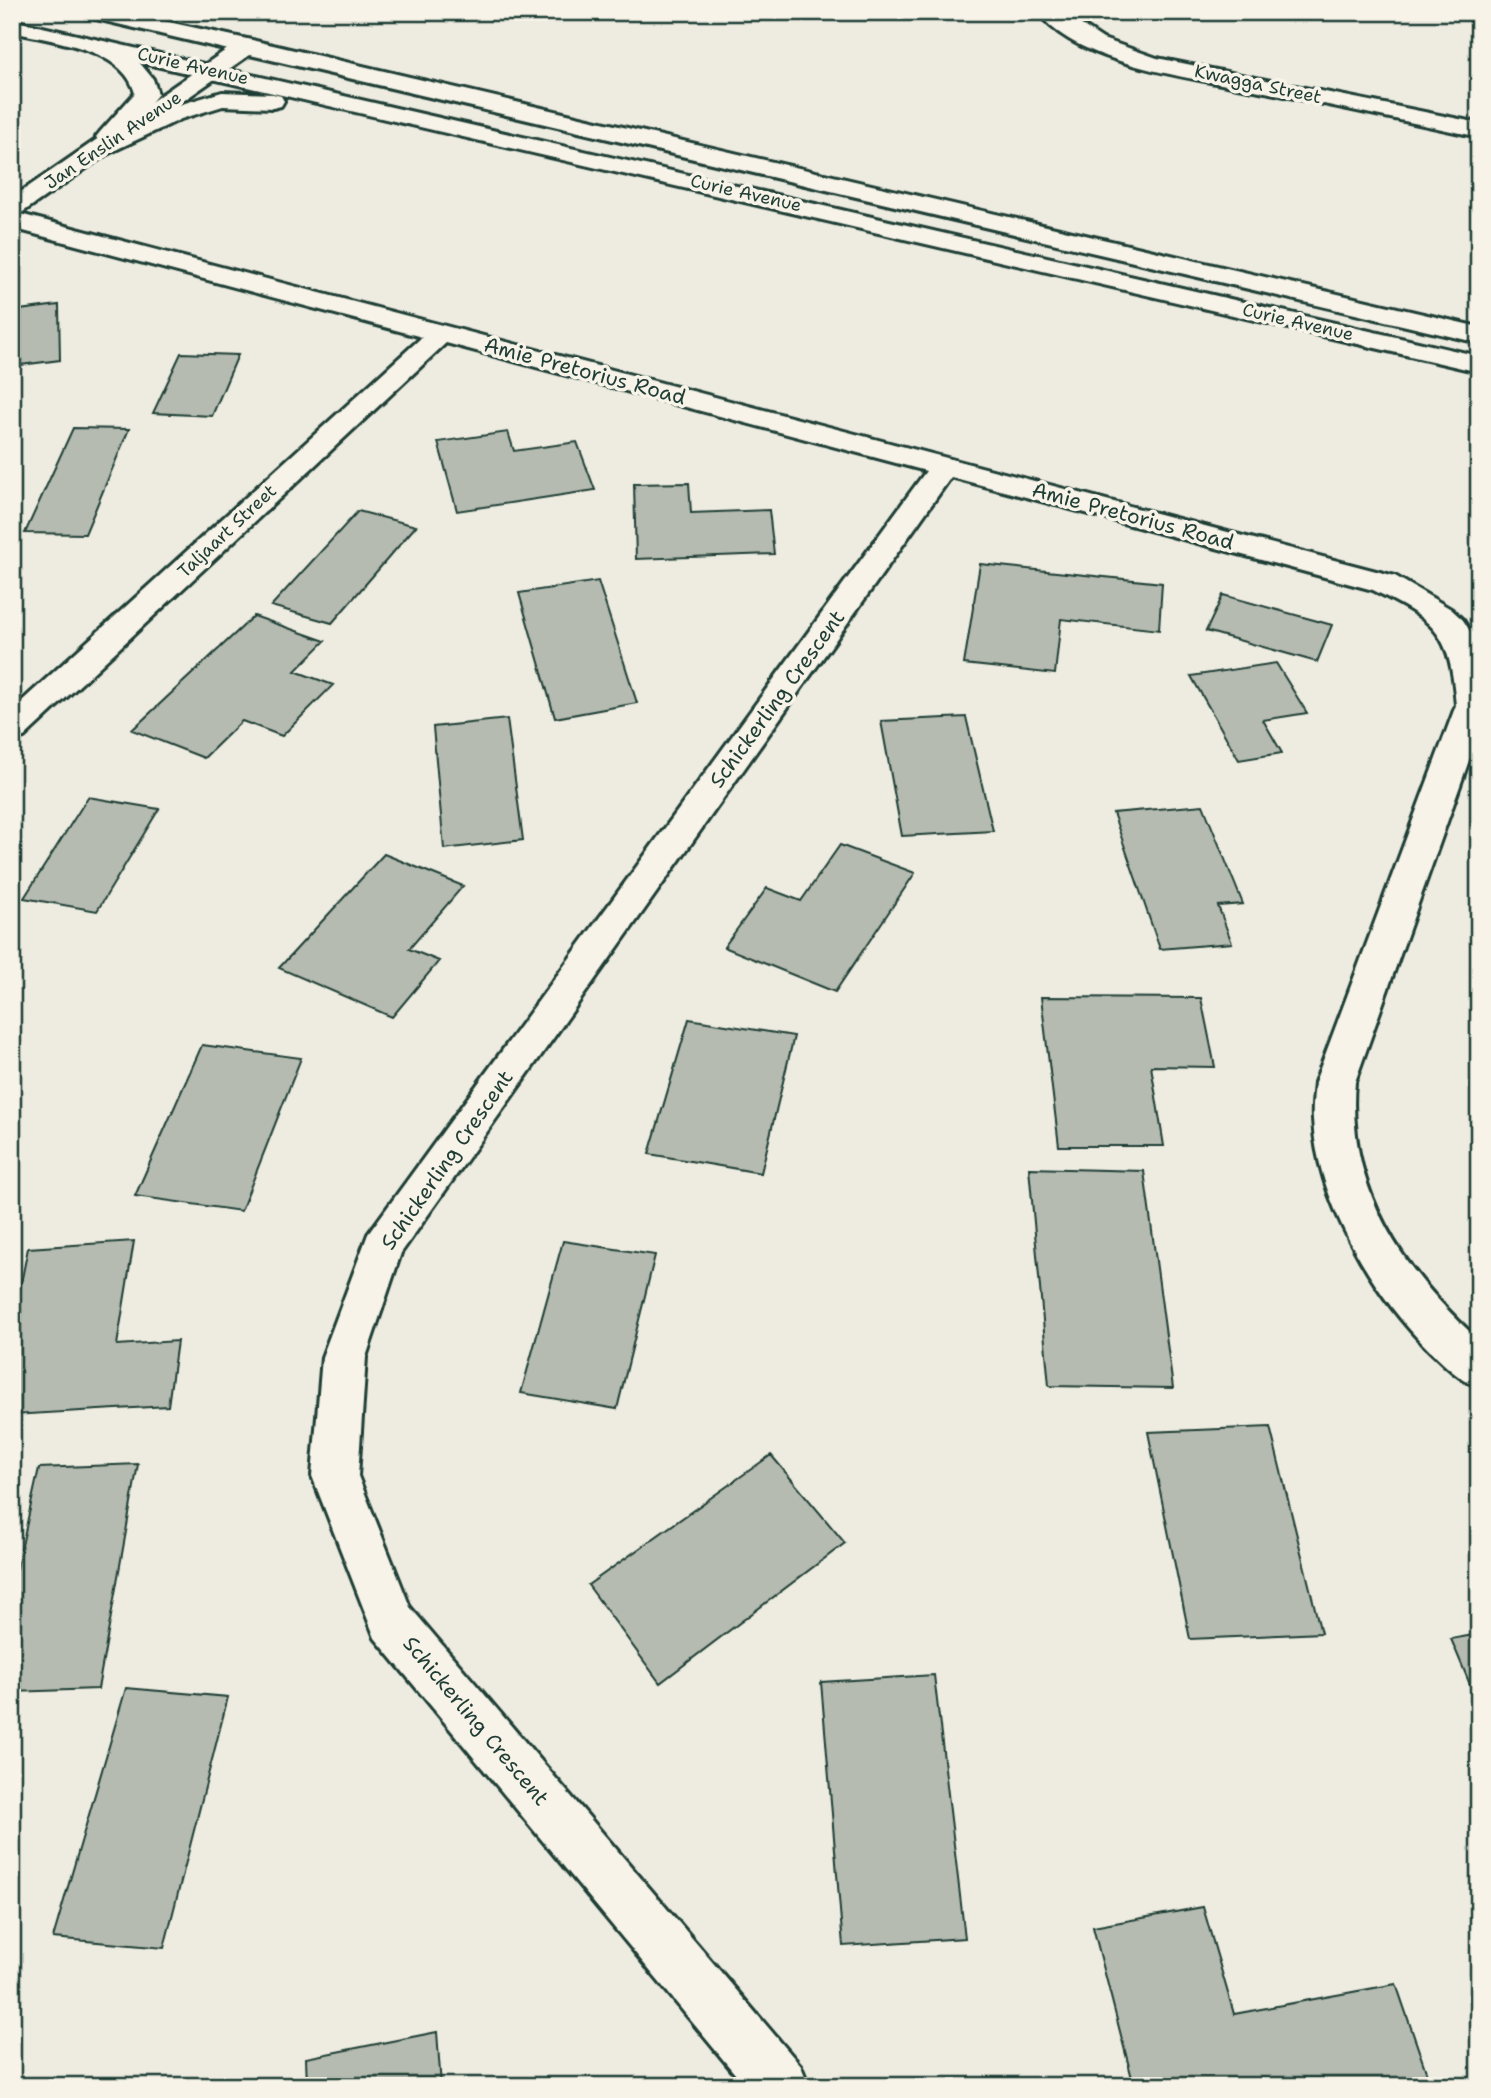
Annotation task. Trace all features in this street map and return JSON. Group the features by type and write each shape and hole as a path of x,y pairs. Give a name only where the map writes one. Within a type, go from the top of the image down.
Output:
{"street":[{"name":"Curie Avenue","path":"92,12 1479,335"},
{"name":"Kwagga Street","path":"1048,12 1065,28 1108,50 1479,130"},
{"name":"Curie Avenue","path":"18,27 1479,364"},
{"path":"18,27 104,49 138,70 145,81 147,94 92,154"},
{"name":"Jan Enslin Avenue","path":"12,209 247,46"},
{"path":"92,154 173,114 222,99 321,105 498,143 592,158"},
{"name":"Amie Pretorius Road","path":"12,220 1384,583 1426,604 1459,634 1470,668 1472,705 1335,1082 1332,1123 1342,1171 1362,1225 1396,1278 1430,1322 1479,1368"},
{"name":"Taljaart Street","path":"12,729 441,333"},
{"name":"Schickerling Crescent","path":"781,2086 393,1622 335,1476 344,1357 383,1246 944,467"}],"building":[{"path":"59,305 60,360 12,366 12,311"},
{"path":"181,353 238,355 212,416 153,413"},
{"path":"73,428 129,429 85,534 25,533"},
{"path":"508,432 514,451 577,442 595,490 457,511 438,442"},
{"path":"689,483 691,513 769,510 774,554 636,559 634,484"},
{"path":"358,511 416,526 332,623 271,606"},
{"path":"980,564 1162,583 1159,630 1061,619 1055,674 964,664"},
{"path":"598,581 637,703 555,718 519,593"},
{"path":"1223,595 1332,625 1317,662 1206,631"},
{"path":"254,616 325,641 295,671 333,685 282,736 242,721 204,758 132,730"},
{"path":"1276,663 1307,713 1263,720 1282,753 1239,760 1191,676"},
{"path":"966,717 993,831 902,836 881,721"},
{"path":"507,719 523,840 444,849 433,727"},
{"path":"88,797 159,809 97,911 24,898"},
{"path":"1203,805 1243,904 1218,906 1232,943 1160,949 1113,813"},
{"path":"840,845 915,873 835,992 724,947 767,888 801,901"},
{"path":"384,854 463,886 409,949 439,961 392,1017 279,968"},
{"path":"1041,997 1201,998 1215,1067 1151,1066 1164,1146 1059,1146"},
{"path":"689,1019 794,1036 761,1173 649,1154"},
{"path":"202,1045 301,1058 241,1211 135,1196"},
{"path":"1029,1168 1144,1171 1173,1388 1049,1386"},
{"path":"134,1241 117,1345 177,1341 168,1406 12,1415 12,1329 28,1248"},
{"path":"563,1241 655,1255 617,1409 521,1393"},
{"path":"1270,1427 1321,1633 1190,1639 1148,1432"},
{"path":"771,1455 845,1543 660,1683 588,1585"},
{"path":"138,1464 98,1689 12,1692 12,1591 39,1468"},
{"path":"1479,1634 1479,1706 1451,1639"},
{"path":"934,1675 965,1938 843,1946 821,1682"},
{"path":"126,1688 228,1697 164,1948 53,1938"},
{"path":"1203,1907 1234,2014 1396,1984 1431,2086 1134,2086 1093,1927"},
{"path":"437,2032 441,2086 307,2086 306,2058"}]}
